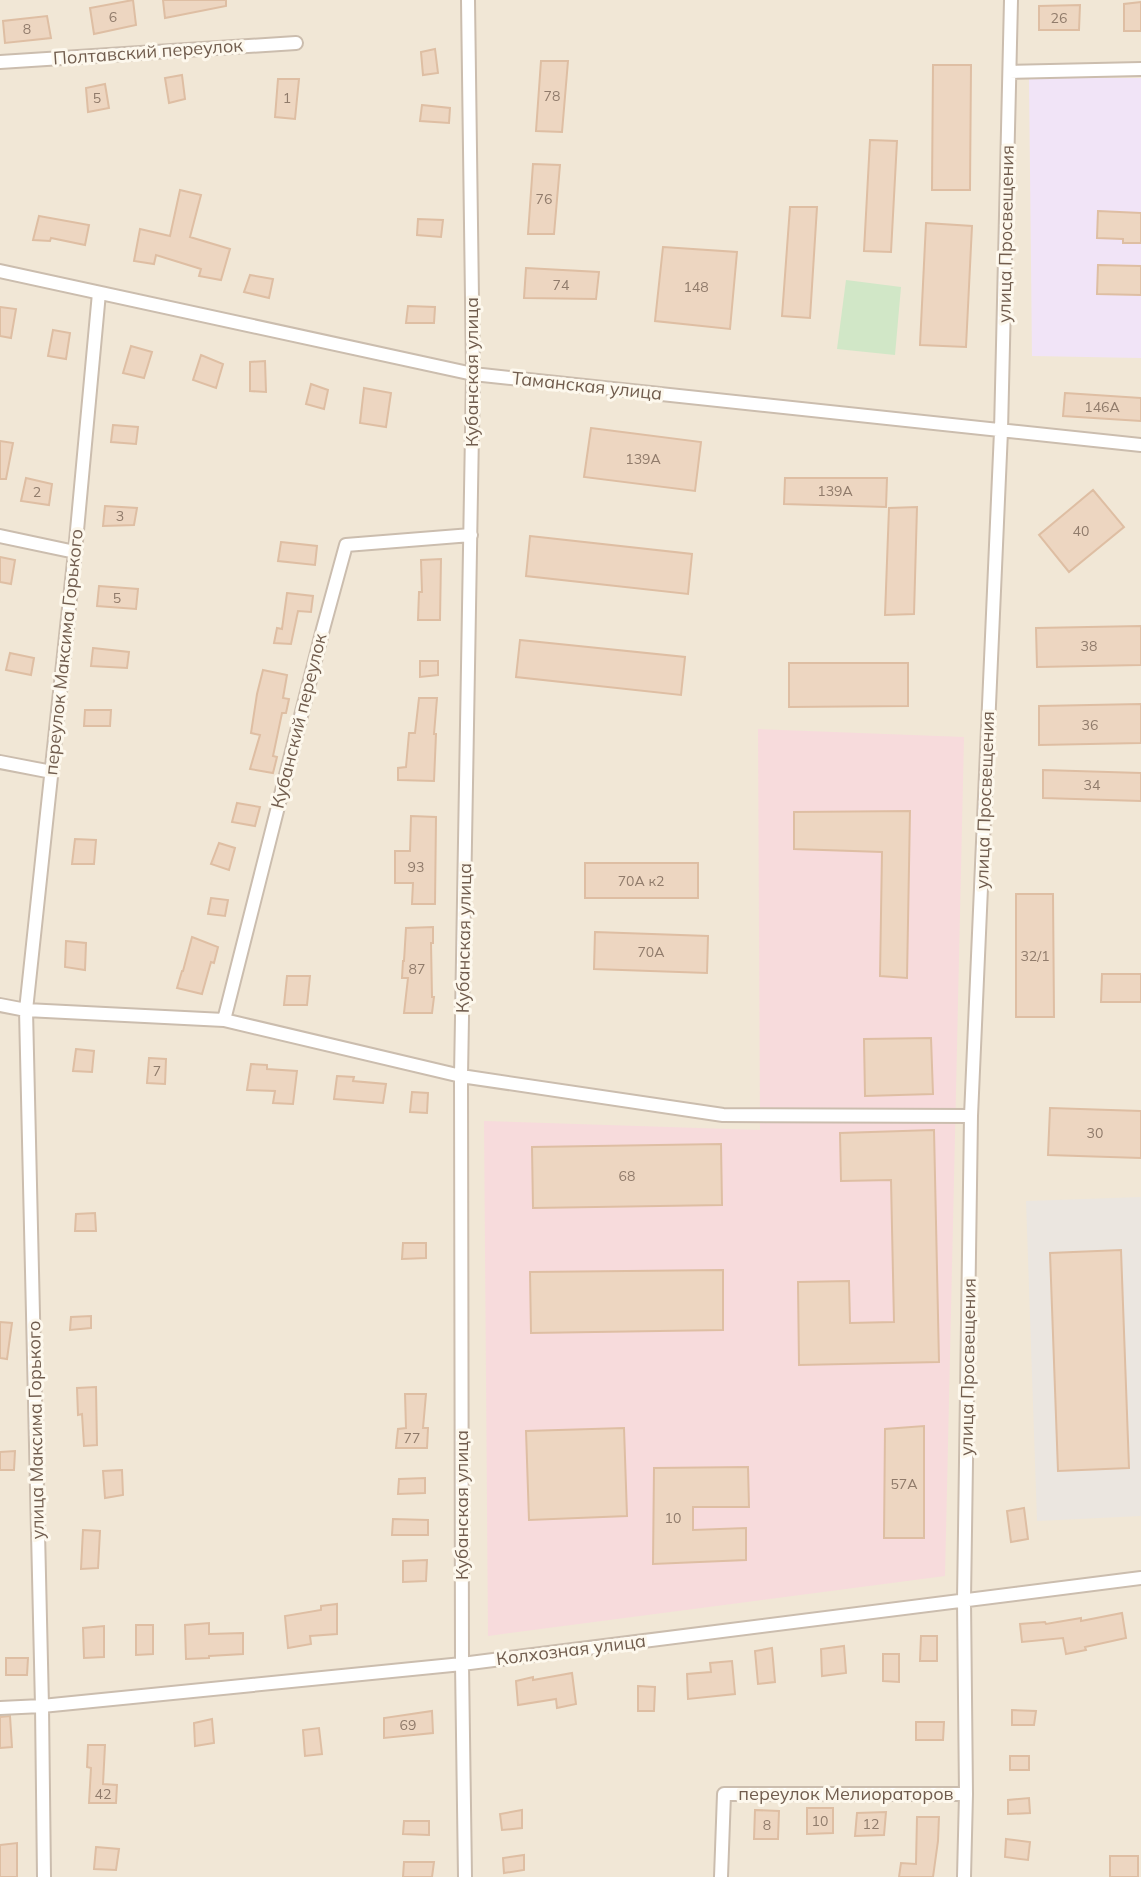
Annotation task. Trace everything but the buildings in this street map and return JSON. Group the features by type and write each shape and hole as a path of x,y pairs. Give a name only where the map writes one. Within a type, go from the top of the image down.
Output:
{"street":[{"name":"Кубанская улица","path":"465,1877 461,1076 473,374 468,0"},
{"name":"улица Просвещения","path":"964,1877 964,1600 971,1116 1001,431 1011,0"},
{"name":"Полтавский переулок","path":"0,62 296,43"},
{"path":"1010,72 1141,69"},
{"name":"Таманская улица","path":"0,271 473,374 1141,445"},
{"name":"переулок Максима Горького","path":"26,1010 75,552 99,293"},
{"name":"Кубанский переулок","path":"224,1020 346,545 471,535"},
{"path":"0,536 75,552"},
{"path":"0,762 52,772"},
{"path":"0,1005 26,1010 224,1020 461,1076 723,1115 971,1116"},
{"name":"улица Максима Горького","path":"26,1010 44,1877"},
{"name":"Колхозная улица","path":"0,1708 462,1664 1141,1578"},
{"name":"переулок Мелиораторов","path":"722,1877 724,1794 966,1794"}],"shaded area":[{"path":"0,0 1141,0 1141,1877 0,1877"},
{"path":"1029,78 1141,78 1141,358 1032,356"},
{"path":"758,729 964,737 945,1576 488,1636 484,1121 760,1130"},
{"path":"1141,1197 1141,1516 1037,1521 1026,1201"}],"green space":[{"path":"846,280 901,287 895,355 837,349"}]}
